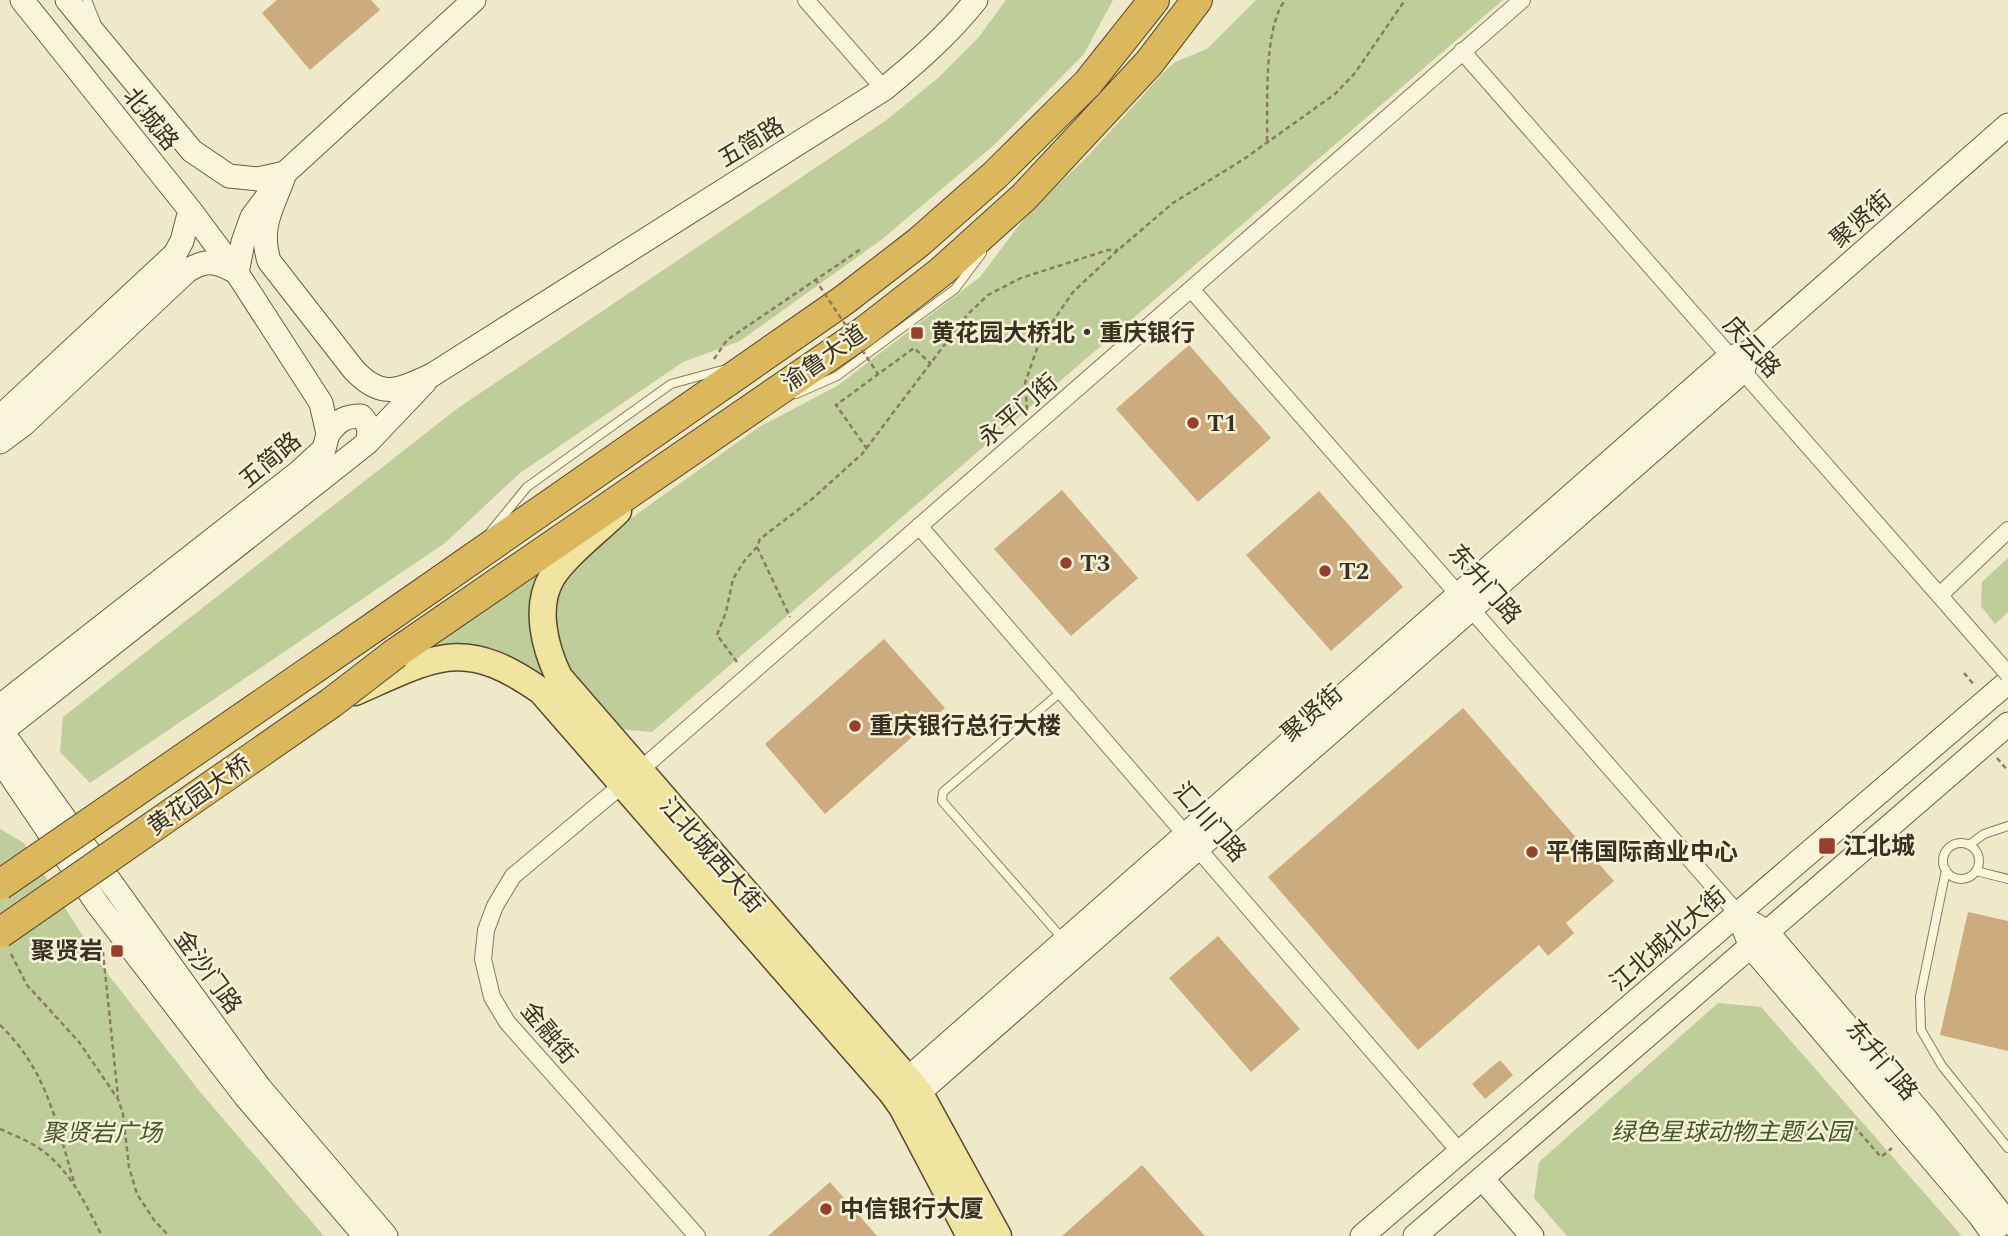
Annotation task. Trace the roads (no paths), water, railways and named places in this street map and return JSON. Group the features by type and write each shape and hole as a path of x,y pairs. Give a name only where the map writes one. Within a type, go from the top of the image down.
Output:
{"highway":[{"path":"1088,83 1134,0"},
{"name":"渝鲁大道","path":"377,625 844,300 919,242 995,175 1088,83 1154,0"},
{"name":"渝鲁大道","path":"402,661 651,478 864,331 942,271 1024,197 1149,63 1197,0"},
{"path":"1149,63 1213,0"},
{"name":"黄花园大桥","path":"0,885 377,625"},
{"name":"黄花园大桥","path":"5,943 331,703 402,661"}],"main road":[{"name":"北城路","path":"22,0 237,273"},
{"name":"北城路","path":"67,0 192,151 210,166 229,176 258,179 285,173"},
{"name":"五简路","path":"0,706 299,472 324,449 328,434 321,403 237,273 243,242 252,217 285,173 474,0"},
{"name":"五简路","path":"285,173 266,225 264,243 269,261 364,381 387,391 401,389 432,375 884,89 938,42 976,0"},
{"name":"聚贤街","path":"905,1093 2008,125"},
{"path":"0,417 174,254 182,241 190,210"},
{"path":"0,442 23,425 196,264 209,261 222,264 237,273"},
{"name":"五简路","path":"1,731 367,443 432,375"},
{"path":"328,434 337,422 346,416 360,416 370,432 367,443"},
{"name":"江北城西大街","path":"631,778 559,677 549,656 544,631 544,602 551,578 568,558 651,478"},
{"name":"江北城西大街","path":"402,661 464,656 512,671 541,691 631,778 905,1093 998,1236"},
{"name":"江北城北大街","path":"1362,1236 2008,682"},
{"path":"1415,1236 1759,940 1990,752 2008,725"},
{"name":"金沙门路","path":"1,731 240,1062 386,1236"},
{"name":"金沙门路","path":"0,760 98,905 245,1096 365,1236"},
{"path":"0,786 6,788 42,821"},
{"name":"聚贤街","path":"905,1093 1064,940 1191,840"},
{"name":"东升门路","path":"1738,914 1994,1236"},
{"name":"东升门路","path":"1759,940 1925,1118 2008,1223"},
{"name":"江北城西大街","path":"905,1093 970,1236"},
{"path":"1482,1178 1532,1236"}],"street":[{"path":"806,0 884,89"},
{"name":"永平门街","path":"631,778 1522,0"},
{"name":"庆云路","path":"1462,51 1740,360 2008,674"},
{"name":"东升门路","path":"1191,289 1738,914"},
{"name":"汇川门路","path":"919,526 1460,1152"},
{"path":"1940,595 2008,530"},
{"name":"金融街","path":"631,778 513,876 495,906 486,930 483,959 492,997 507,1022 698,1236"}],"lane":[{"path":"87,0 111,53"},
{"path":"993,238 1024,197"},
{"path":"736,419 837,376 955,289 986,248"},
{"path":"464,565 527,486 671,384 756,361"},
{"path":"1062,691 943,792 942,801 1064,940"},
{"path":"1969,845 1984,834 2008,826"},
{"path":"1946,870 1955,878 1967,878 1979,865 1978,853 1969,845 1958,844 1948,849 1944,859 1946,870 1920,997 1921,1030 1942,1066 2008,1148"},
{"path":"1976,871 2008,879"}],"place":[{"name":"黄花园大桥北‧重庆银行","path":"917,333"},
{"name":"T1","path":"1193,423"},
{"name":"T3","path":"1066,563"},
{"name":"T2","path":"1325,571"},
{"name":"重庆银行总行大楼","path":"855,726"},
{"name":"江北城","path":"1827,846"},
{"name":"平伟国际商业中心","path":"1532,852"},
{"name":"聚贤岩","path":"117,951"},
{"name":"中信银行大厦","path":"826,1209"}],"park label":[{"name":"绿色星球动物主题公园","path":"1731,1132"},
{"name":"聚贤岩广场","path":"102,1133"}]}
